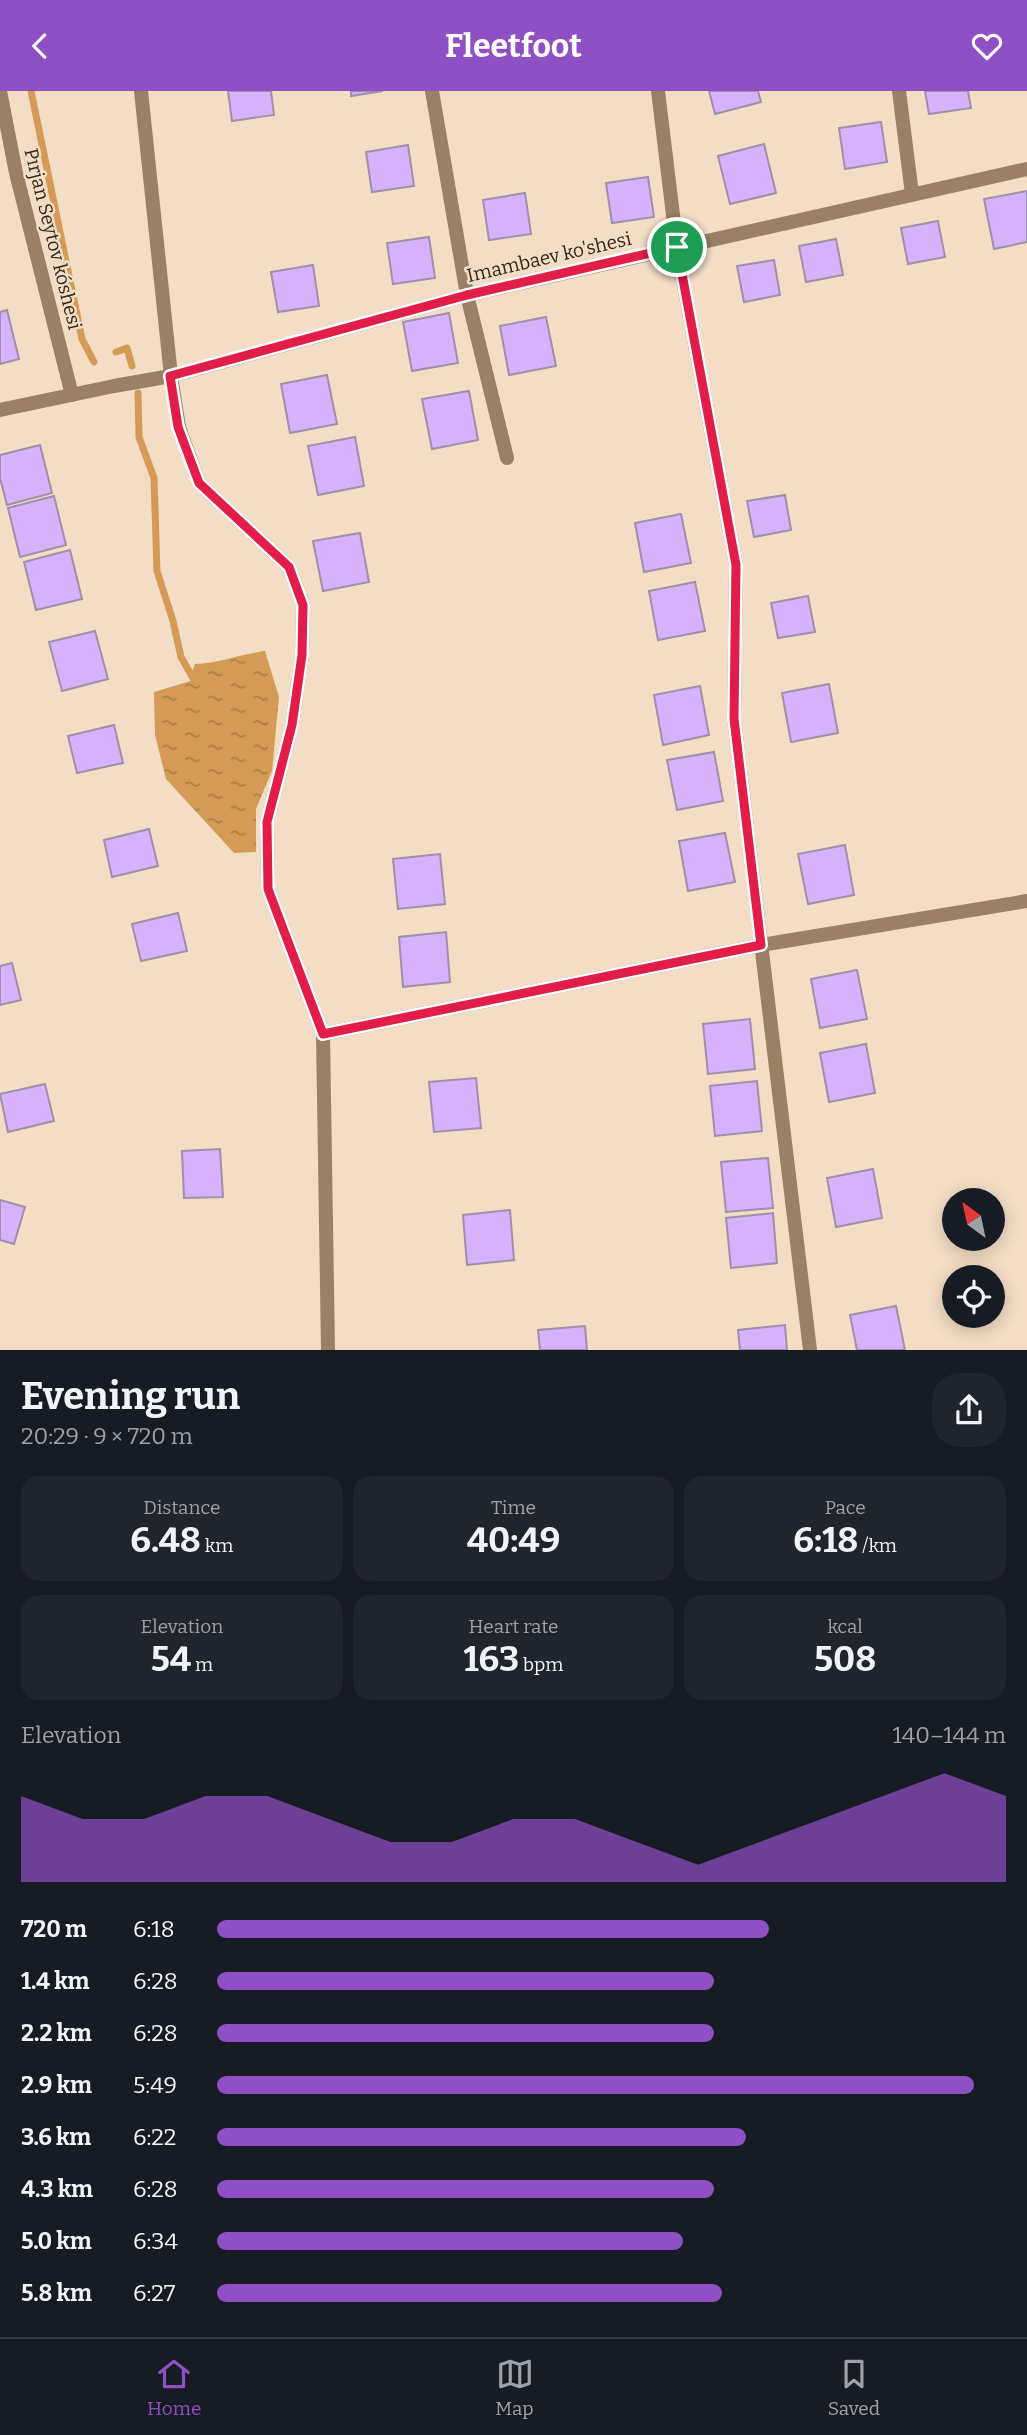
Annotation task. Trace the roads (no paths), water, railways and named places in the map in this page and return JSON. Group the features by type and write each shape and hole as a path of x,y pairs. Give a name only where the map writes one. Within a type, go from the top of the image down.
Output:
{"street":[{"name":"Pırjan Seytov kóshesi","path":"1,91 16,173 72,395"},
{"path":"141,91 170,376 178,427 199,483 289,567 303,605 302,655 292,725 267,822 268,889 323,1034 328,1350"},
{"path":"432,91 467,295 507,458"},
{"path":"658,91 677,247 736,565 734,719 810,1350"},
{"path":"899,91 912,194"},
{"name":"Imambaev ko'shesi","path":"0,410 170,376 467,295 1027,169"},
{"path":"323,1034 761,945 1027,901"}],"water":[{"path":"265,651 279,697 272,771 256,809 256,852 234,853 166,779 155,735 154,692 194,680 191,675 195,664"}],"waterway":[{"path":"31,91 82,339 94,362"},
{"path":"116,352 127,348 132,366"},
{"path":"138,393 139,437 154,478 157,571 181,657 194,680"}]}
